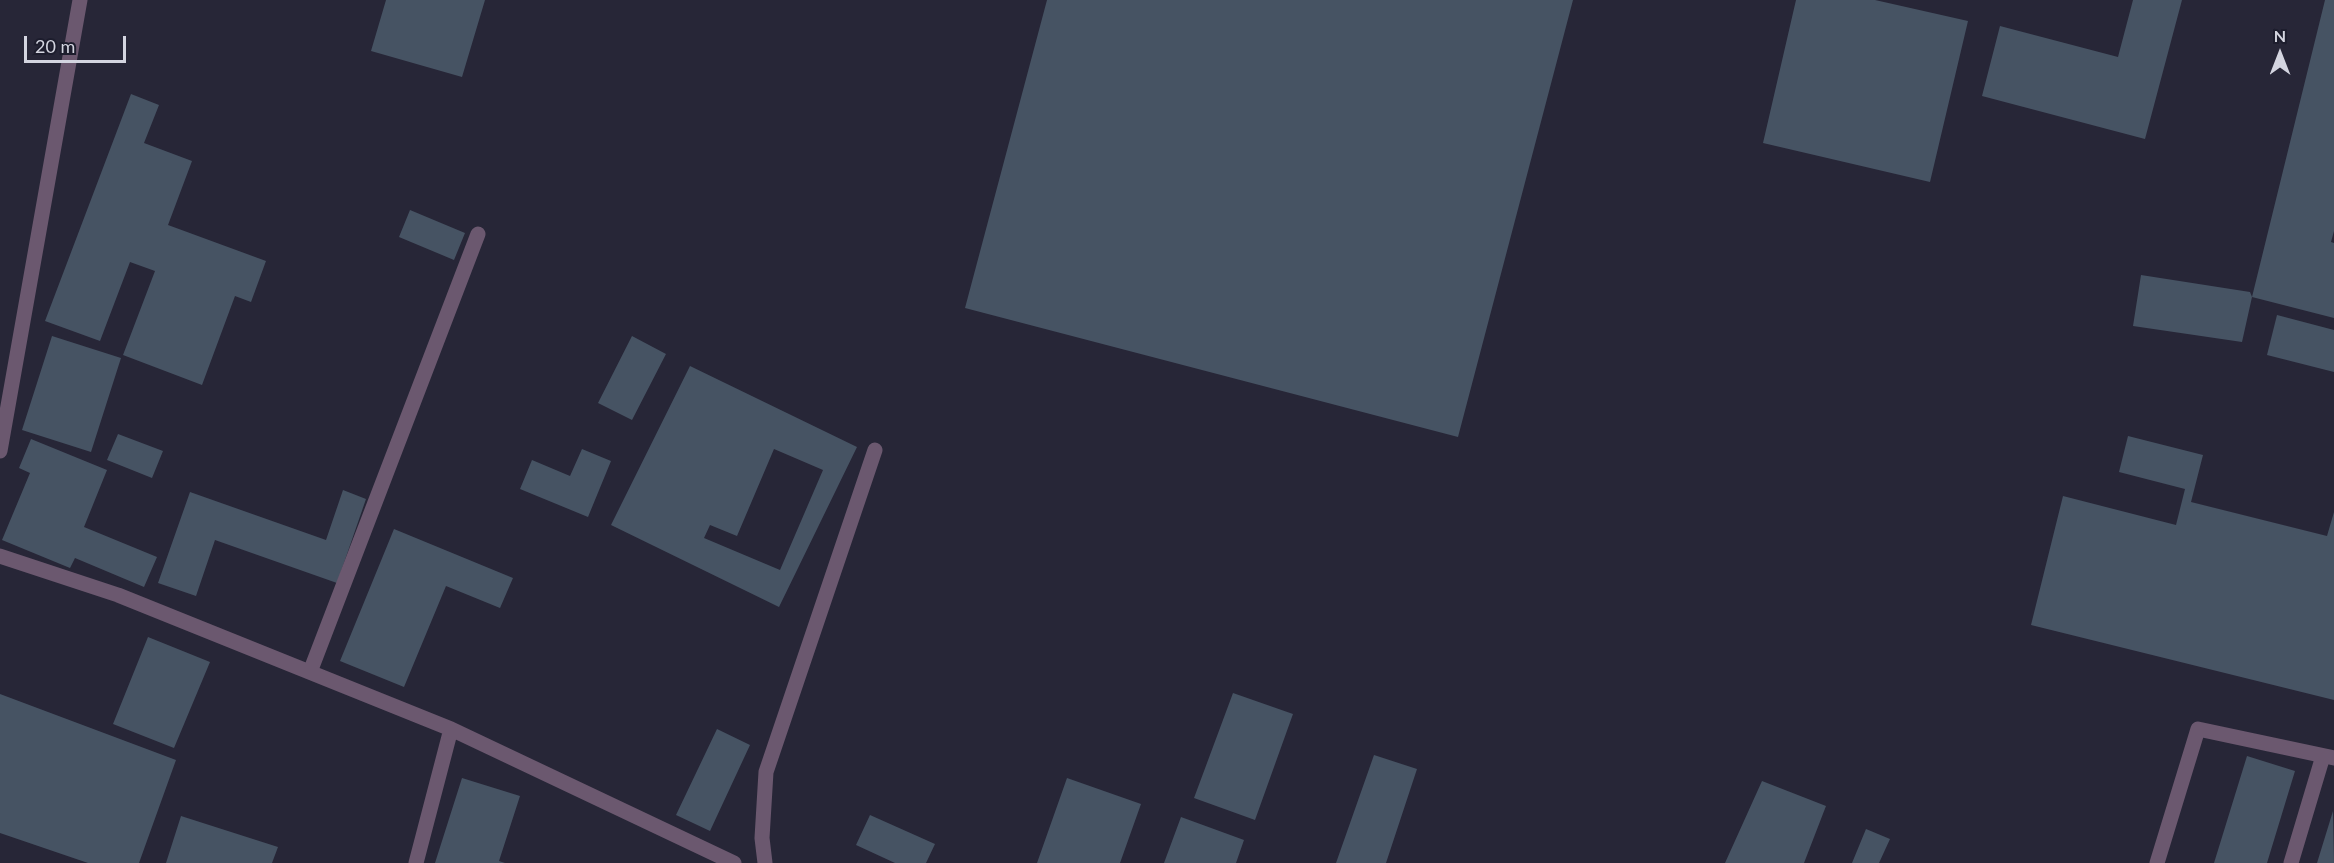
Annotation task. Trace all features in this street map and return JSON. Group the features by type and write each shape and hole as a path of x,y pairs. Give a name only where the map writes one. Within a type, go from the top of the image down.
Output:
{"street":[{"path":"0,451 81,0"},
{"path":"310,672 478,234"},
{"path":"765,863 762,838 766,772 875,450"},
{"path":"0,556 118,595 451,729 734,863"},
{"path":"416,863 451,729"},
{"path":"2157,863 2198,729 2329,757 2291,863"}],"building":[{"path":"386,0 485,0 462,77 371,51"},
{"path":"1047,0 1573,0 1458,437 965,308"},
{"path":"1796,0 1875,0 1968,21 1930,182 1763,143"},
{"path":"2133,0 2182,0 2145,139 1982,96 2000,26 2118,57"},
{"path":"2325,0 2334,0 2334,231 2331,242 2334,243 2334,318 2252,297"},
{"path":"131,94 159,105 144,143 192,161 168,225 266,261 251,302 235,296 202,385 123,355 155,271 130,262 100,341 45,321"},
{"path":"410,210 465,233 454,260 399,237"},
{"path":"2141,275 2250,292 2252,297 2242,342 2133,326"},
{"path":"2277,315 2334,330 2334,372 2267,355"},
{"path":"52,336 121,358 91,452 22,430"},
{"path":"632,336 666,354 632,420 598,403"},
{"path":"690,366 857,447 779,607 611,525","holes":["774,449 823,470 780,570 704,538 710,525 737,536"]},
{"path":"118,434 163,451 152,478 107,460"},
{"path":"2128,436 2203,455 2191,502 2327,536 2334,512 2334,700 2031,625 2063,496 2176,525 2185,489 2119,472"},
{"path":"31,439 107,470 84,527 157,557 144,587 75,558 70,568 2,540 30,473 19,468"},
{"path":"582,449 611,461 588,517 520,489 532,460 570,476"},
{"path":"343,490 366,499 337,583 215,540 196,596 158,583 190,492 326,540"},
{"path":"394,529 513,578 500,608 446,586 404,687 340,661"},
{"path":"148,637 210,662 174,748 113,724"},
{"path":"1233,693 1293,714 1255,820 1194,798"},
{"path":"0,694 176,760 139,863 88,863 0,833"},
{"path":"717,729 750,745 710,831 676,815"},
{"path":"1374,755 1417,769 1386,863 1336,863"},
{"path":"2247,756 2295,771 2267,863 2214,863"},
{"path":"462,778 520,796 499,861 505,863 435,863"},
{"path":"1067,778 1141,804 1120,863 1037,863"},
{"path":"1762,781 1826,806 1804,863 1725,863"},
{"path":"2333,811 2334,863 2317,863"},
{"path":"870,815 935,844 926,863 895,863 856,845"},
{"path":"181,816 278,847 272,863 166,863"},
{"path":"1181,817 1244,840 1236,863 1164,863"},
{"path":"1866,829 1890,839 1879,863 1852,863"}]}
